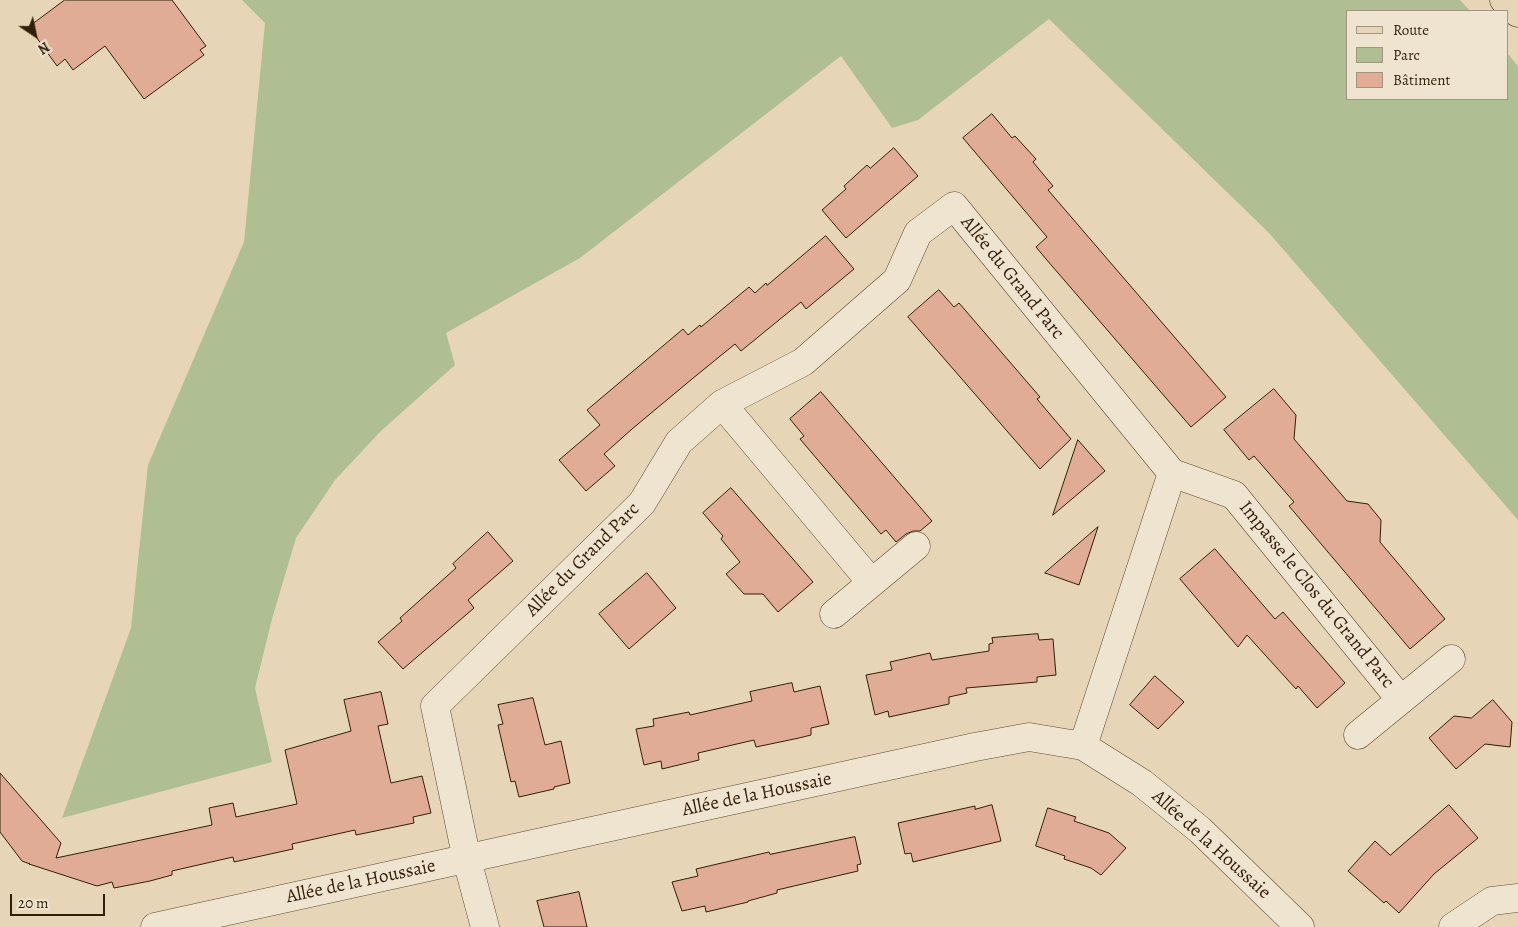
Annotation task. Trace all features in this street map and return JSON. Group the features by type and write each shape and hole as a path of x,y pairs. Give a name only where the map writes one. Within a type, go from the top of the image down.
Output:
{"main road":[{"path":"1504,0 1513,10 1518,12"}],"street":[{"name":"Allée du Grand Parc","path":"485,927 467,860 435,706 642,503 679,442 722,404 804,362 897,280 918,233 954,206 1172,473"},
{"path":"722,404 871,582"},
{"name":"Impasse le Clos du Grand Parc","path":"1172,473 1234,495 1401,700"},
{"path":"1083,746 1172,473"},
{"path":"834,614 916,546"},
{"name":"Impasse le Clos du Grand Parc","path":"1358,735 1451,659"},
{"name":"Allée de la Houssaie","path":"155,927 975,747 1029,737 1083,746 1142,783 1200,830 1300,927"},
{"path":"1453,927 1492,901 1518,898"}],"green space":[{"path":"242,0 1460,0 1469,10 1346,10 1346,100 1508,100 1508,54 1518,66 1518,520 1269,233 1049,19 918,120 892,128 841,56 580,258 446,333 455,365 381,431 335,480 296,538 272,619 255,688 272,762 62,818 131,628 148,465 244,242 265,23"}],"building":[{"path":"65,0 172,0 206,46 200,50 204,55 144,99 105,46 73,70 65,59 57,66 29,27"},
{"path":"992,114 1012,138 1015,136 1036,159 1033,162 1053,186 1048,190 1226,397 1191,427 1036,247 1047,237 963,138"},
{"path":"894,148 918,176 846,238 822,210 846,189 844,186 867,165 870,168"},
{"path":"826,236 854,269 806,309 801,302 741,351 735,344 692,379 604,454 615,466 586,491 559,460 600,425 587,410 683,329 688,335 700,325 701,327 749,287 755,293"},
{"path":"939,290 954,307 959,303 1040,397 1037,399 1071,439 1040,469 908,317"},
{"path":"1274,389 1296,415 1294,439 1347,501 1368,504 1381,520 1380,542 1445,619 1410,649 1289,506 1294,502 1254,456 1249,460 1224,430"},
{"path":"821,392 932,521 920,531 906,534 896,542 886,530 881,534 800,439 804,436 790,419"},
{"path":"1078,440 1105,471 1053,515"},
{"path":"731,488 813,582 778,612 763,594 744,594 726,574 740,562 721,539 723,536 703,513"},
{"path":"1098,527 1079,585 1045,573"},
{"path":"488,532 513,561 468,600 474,608 403,669 378,642 402,621 400,618 456,568 453,564"},
{"path":"1215,549 1275,619 1283,612 1345,683 1317,708 1298,686 1296,689 1247,635 1238,647 1180,579"},
{"path":"647,573 676,608 629,649 599,614"},
{"path":"1038,634 1039,640 1053,639 1056,675 1037,677 1037,682 966,688 967,693 949,697 949,704 889,717 888,711 875,715 866,675 892,670 890,662 930,653 932,660 989,651 989,644 993,643 992,638"},
{"path":"1155,676 1184,702 1158,729 1130,705"},
{"path":"792,683 794,692 820,686 829,724 811,728 811,735 799,738 756,747 754,740 698,753 699,760 662,769 661,761 644,765 636,729 654,726 653,719 689,712 690,715 752,701 750,692"},
{"path":"381,692 388,724 378,726 391,783 422,776 431,813 413,817 414,823 356,835 355,830 292,844 293,849 234,862 233,857 172,871 172,875 150,881 114,888 112,882 97,886 22,861 0,832 0,773 61,843 56,858 212,825 209,808 233,803 236,817 297,804 285,750 351,731 344,700"},
{"path":"533,698 545,745 561,741 570,783 554,787 554,789 519,797 515,781 511,782 498,725 503,724 498,705"},
{"path":"1493,700 1512,722 1510,747 1485,744 1456,769 1429,738 1454,716 1471,718"},
{"path":"992,805 1001,841 913,862 911,853 905,854 898,823 975,806 975,809"},
{"path":"1449,805 1478,838 1434,874 1399,913 1386,901 1384,903 1348,871 1375,841 1390,855"},
{"path":"1048,808 1076,817 1074,821 1109,833 1126,848 1101,875 1091,868 1064,859 1065,856 1036,846"},
{"path":"855,837 861,864 857,865 858,871 777,890 777,893 748,902 706,912 705,906 682,911 672,882 698,876 696,869 769,852 770,854"},
{"path":"579,892 587,927 544,927 537,901"}]}
